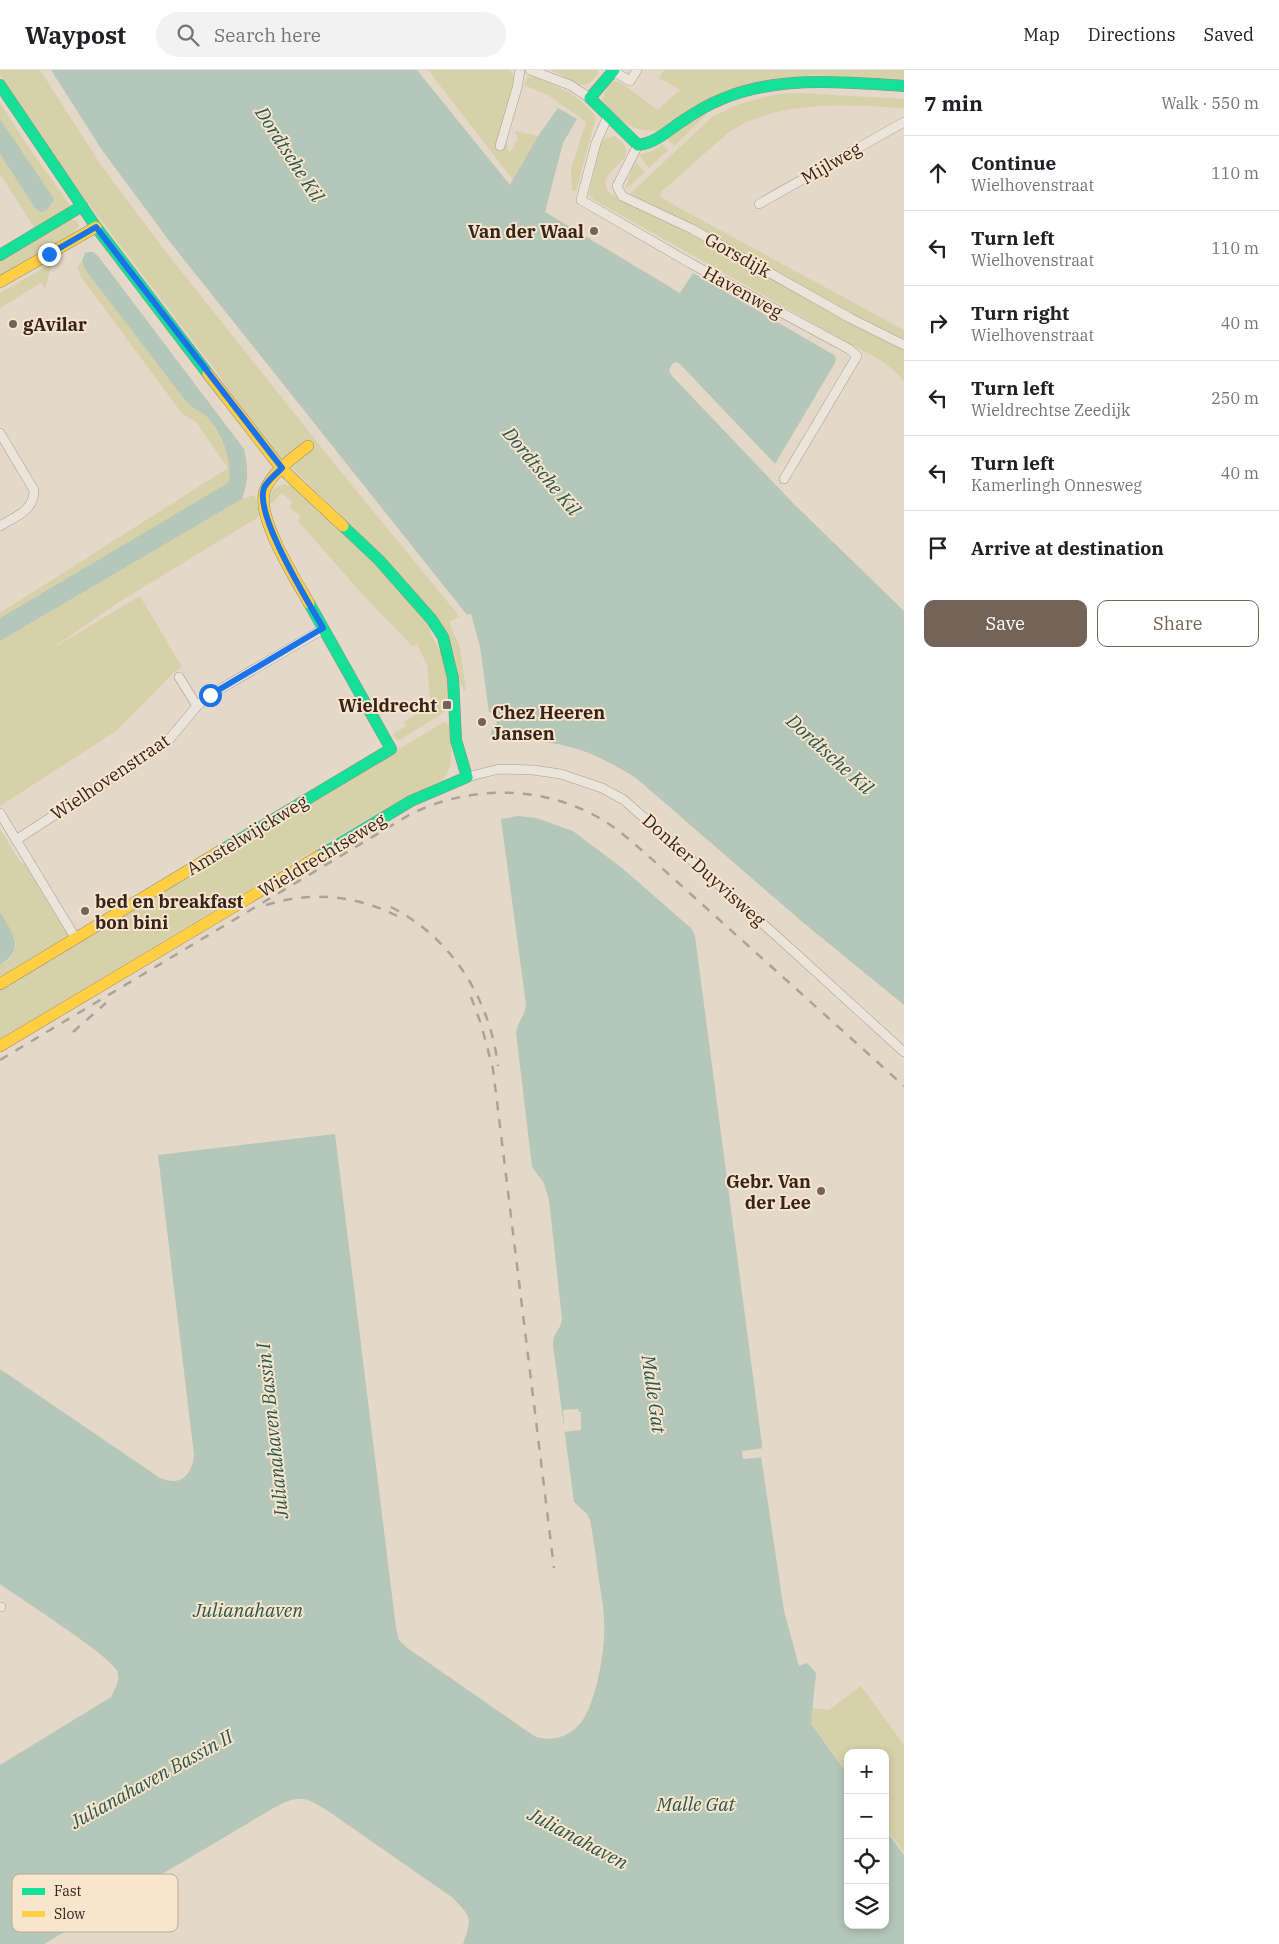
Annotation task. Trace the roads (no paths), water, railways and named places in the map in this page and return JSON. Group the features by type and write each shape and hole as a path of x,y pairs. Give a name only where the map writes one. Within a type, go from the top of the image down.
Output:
{"street":[{"path":"500,146 517,88 520,70"},
{"path":"530,70 570,85 590,98 638,145 652,143 711,104 758,88 793,82 813,81 904,86"},
{"path":"590,98 614,71 630,81 637,70"},
{"path":"0,84 96,227 282,468 379,560 432,620 442,637 453,678 456,740 467,777"},
{"name":"Havenweg","path":"608,116 596,143 581,200 690,263 848,349 857,356 784,479"},
{"name":"Mijlweg","path":"759,204 904,122"},
{"name":"Gorsdijk","path":"638,145 617,186 622,196 692,229 850,318 904,345"},
{"path":"0,255 82,206"},
{"path":"0,282 96,227"},
{"path":"0,433 34,490 34,500 29,508 0,526"},
{"path":"308,446 282,468 264,488 262,499 279,550 323,628"},
{"name":"Wielhovenstraat","path":"16,840 166,742 197,706 210,695 323,628"},
{"name":"Amstelwijckweg","path":"0,984 391,749 323,628"},
{"path":"179,677 197,706"},
{"name":"Donker Duyvisweg","path":"467,777 499,769 533,770 561,774 602,788 624,800 904,1052"},
{"name":"Wieldrechtseweg","path":"0,1046 411,801 467,777"},
{"path":"0,813 76,939"}],"water":[{"name":"Dordtsche Kil","path":"51,70 417,70 510,185 538,136 558,108 577,119 563,143 545,212 680,293 693,273 834,355 835,363 775,464 680,364 676,362 672,364 669,370 672,376 794,504 904,611 904,1005 800,920 636,778 587,752 558,744 490,737 492,729 497,723 496,715 489,712 480,647 471,614 467,615 170,242 102,150"},
{"path":"0,119 52,196 54,201 46,211 40,212 35,208 0,154"},
{"path":"93,252 98,256 244,449 247,468 246,486 242,499 0,641 0,618 228,483 230,476 228,458 217,430 207,417 184,399 84,268 82,261 85,253"},
{"path":"518,816 536,818 573,831 622,868 692,929 695,936 762,1445 761,1456 784,1611 799,1666 807,1663 816,1673 811,1723 844,1769 844,1929 889,1929 889,1834 904,1855 904,1944 463,1944 469,1919 453,1898 328,1811 315,1803 298,1799 277,1806 162,1874 12,1874 12,1932 64,1932 44,1944 0,1944 0,1765 111,1697 117,1684 118,1674 111,1664 99,1653 0,1584 0,1369 160,1478 174,1481 179,1480 188,1473 194,1455 158,1155 335,1134 399,1640 406,1647 534,1736 548,1739 562,1736 574,1729 584,1718 597,1685 604,1644 604,1612 590,1520 587,1514 574,1502 553,1345 554,1337 562,1319 549,1200 544,1183 532,1167 516,1032 526,1005 501,819"},
{"path":"0,912 15,940 15,946 8,959 0,965"}],"railway":[{"path":"0,1060 409,815 459,797 510,793 562,802 586,811 615,828 904,1086"},
{"path":"266,905 299,898 333,897 365,903 397,916"},
{"path":"391,907 413,920 432,936 450,953 464,973 477,994 486,1017 494,1041 498,1066"},
{"path":"471,997 481,1024 493,1069 554,1568"},
{"path":"73,1032 106,1003"}],"place":[{"name":"Van der Waal","path":"594,231"},
{"name":"gAvilar","path":"13,324"},
{"name":"Wieldrecht","path":"447,705"},
{"name":"Chez Heeren Jansen","path":"482,722"},
{"name":"bed en breakfast bon bini","path":"85,911"},
{"name":"Gebr. Van der Lee","path":"821,1191"}],"water label":[{"name":"Malle Gat","path":"654,1394"},
{"name":"Julianahaven Bassin I","path":"272,1431"},
{"name":"Julianahaven","path":"248,1610"},
{"name":"Julianahaven Bassin II","path":"151,1779"},
{"name":"Malle Gat","path":"696,1804"},
{"name":"Julianahaven","path":"578,1838"}]}
